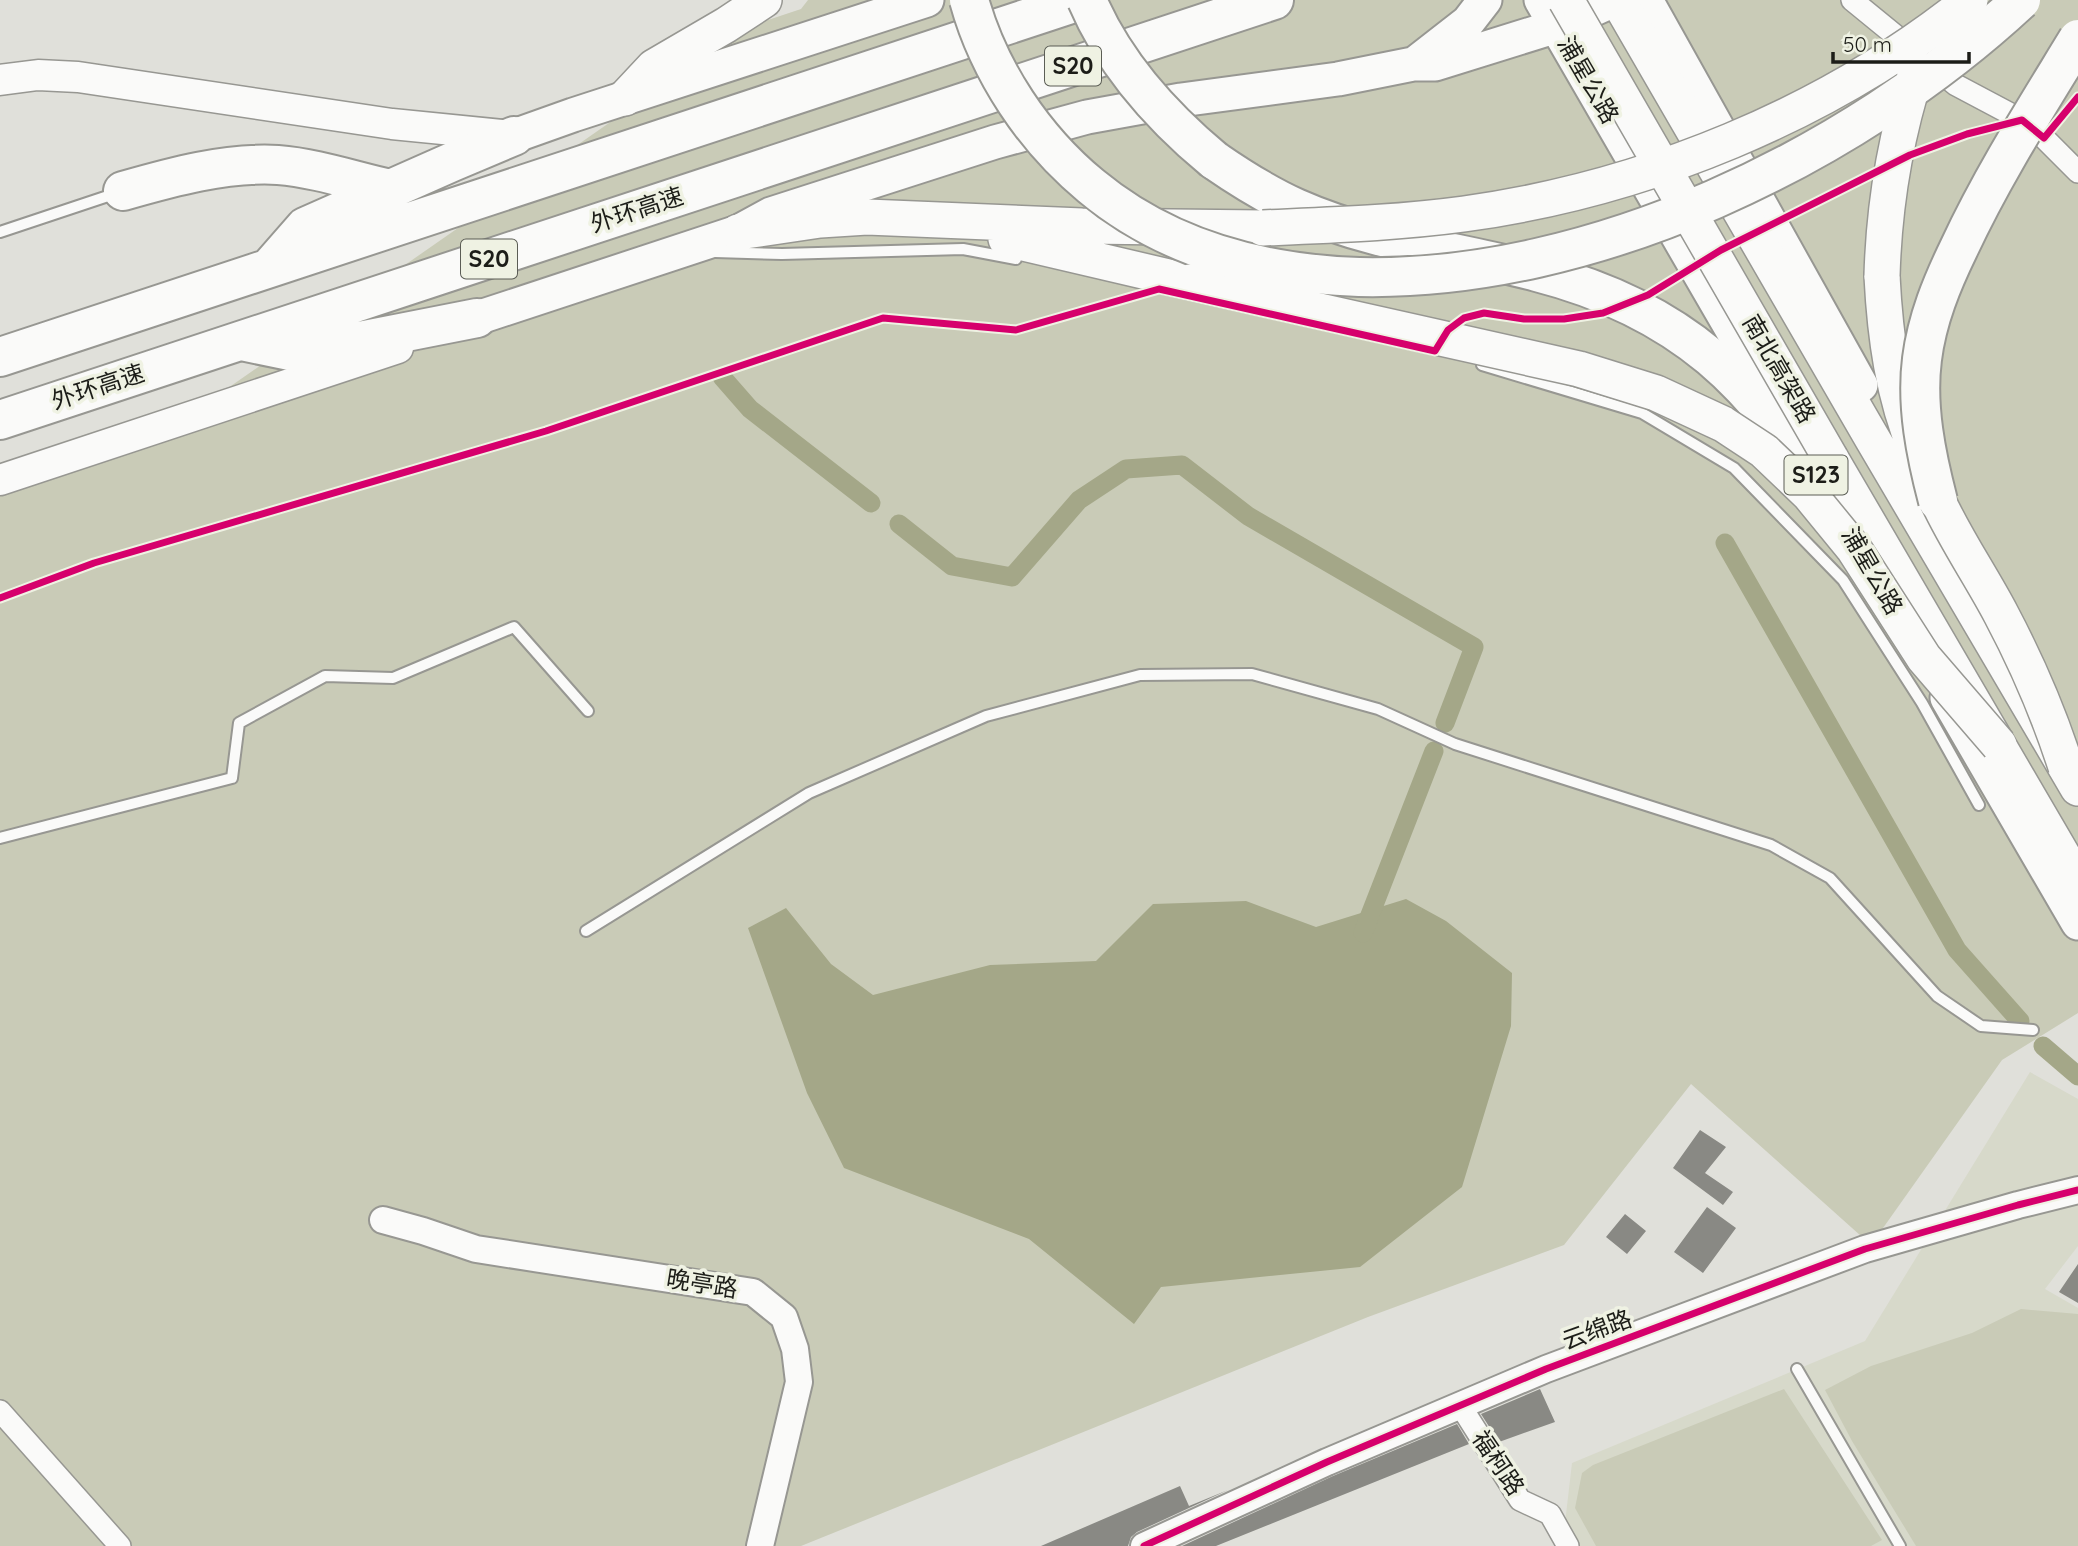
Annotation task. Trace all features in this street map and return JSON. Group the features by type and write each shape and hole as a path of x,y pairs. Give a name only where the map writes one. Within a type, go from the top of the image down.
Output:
{"highway":[{"path":"726,26 751,0"},
{"path":"625,98 654,67 726,26 764,0"},
{"path":"969,0 993,62 1024,113 1063,161 1126,212 1149,226 1198,248 1251,265 1305,274 1378,277 1455,273 1539,257 1639,228 1700,205 1783,166 1875,113 1964,49 2021,0"},
{"path":"1085,0 1122,63 1164,115 1214,160 1252,185 1297,208 1349,228 1579,284 1641,310 1697,346 1746,389 1768,414 1816,484 1854,550 1924,658 1999,745"},
{"name":"S20","path":"0,356 1085,0"},
{"name":"外环高速","path":"0,420 1274,0"},
{"name":"南北高架路","path":"1616,0 1879,450 2074,773"},
{"path":"1937,0 1899,132 1889,180 1883,228 1882,275 1889,356 1910,435 1938,501 1950,528 2001,613 2074,773"},
{"path":"738,232 808,221 867,217 1082,226 1263,228 1464,214 1557,196 1648,171 1740,136 1830,92 1916,39 1970,0"},
{"name":"南北高架路","path":"1555,9 1999,745 2078,882"},
{"path":"1938,501 1921,408 1922,359 1932,314 1947,273 1984,197 2078,39"},
{"path":"269,268 305,227 514,136"},
{"path":"123,191 198,172 277,165 390,189"},
{"path":"957,220 982,233 1579,369 1656,393 1723,424 1764,451 1809,494 1854,550"},
{"path":"239,341 299,353 477,318"}],"main road":[{"path":"0,80 38,75 78,77 392,124 514,136 927,0"},
{"path":"1413,64 1468,22 1485,0"},
{"path":"0,480 738,232 771,214 995,142 1087,117 1169,101 1338,79 1413,64 1435,64 1555,9 1616,0"},
{"path":"1646,0 1988,613 2074,773"},
{"name":"浦星公路","path":"1555,9 1863,556 2078,923"}],"street":[{"path":"1852,0 1956,85 2022,120 2078,172"},
{"name":"云绵路","path":"1144,1546 1327,1462 1546,1369 1865,1250 2078,1190"},
{"name":"晚亭路","path":"383,1220 476,1249 753,1292 784,1317 795,1349 799,1382 760,1546"},
{"name":"福柯路","path":"1460,1405 1520,1500 1550,1514 1568,1546"},
{"path":"0,1411 120,1546"}],"lane":[{"path":"0,232 123,191"},
{"path":"681,251 782,254 963,249 1024,260"},
{"path":"1134,284 1445,354"},
{"path":"1476,363 1642,412 1734,468 1843,580 1922,703 1979,805"},
{"path":"0,838 232,778 239,723 325,676 393,678 514,627 588,711"},
{"path":"586,931 809,793 986,716 1140,675 1252,674 1378,709 1455,744 1771,845 1830,877 1937,996 1981,1026 2034,1030"},
{"path":"1797,1369 1895,1544"}],"shaded area":[{"path":"808,0 2078,0 2078,1013 2002,1060 1871,1245 1691,1084 1564,1245 1368,1317 801,1546 0,1546 0,493 149,443 747,27 801,9"},
{"path":"1406,899 1446,921 1512,973 1511,1026 1462,1187 1360,1267 1161,1287 1134,1324 1029,1239 844,1168 807,1093 748,928 786,908 831,964 873,995 990,965 1096,961 1153,904 1246,901 1316,927"},
{"path":"2030,1072 2078,1099 2078,1246 2045,1289 2078,1308 2078,1546 1578,1546 1565,1523 1572,1463 1865,1341"},
{"path":"2021,1309 2078,1314 2078,1546 1916,1546 1852,1441 1825,1390 1871,1366 1972,1333"},
{"path":"1784,1389 1882,1540 1871,1546 1596,1546 1575,1508 1582,1473 1593,1465"}],"building":[{"path":"1700,1130 1726,1147 1705,1173 1733,1192 1723,1205 1673,1168"},
{"path":"1707,1207 1736,1228 1703,1273 1674,1252"},
{"path":"1625,1214 1646,1231 1627,1254 1606,1237"},
{"path":"2078,1264 2078,1303 2059,1292"},
{"path":"1540,1389 1555,1422 1499,1442 1481,1414"},
{"path":"1457,1424 1469,1444 1216,1546 1182,1546 1333,1476"},
{"path":"1180,1486 1189,1506 1228,1490 1137,1532 1131,1537 1128,1546 1041,1546"}],"waterway":[{"path":"722,377 750,409 871,503"},
{"path":"899,524 952,566 1012,577 1079,500 1126,469 1182,465 1248,516 1474,647 1445,723"},
{"path":"1725,543 1957,950 2020,1021"},
{"path":"1363,933 1434,751"},
{"path":"2043,1046 2078,1076"}],"cycle path":[{"path":"0,598 94,563 546,431 883,318 1016,330 1159,289 1435,351 1448,330 1464,318 1484,313 1524,319 1564,319 1603,313 1648,295 1721,250 1910,155 1967,134 2022,120 2044,138 2078,97"},
{"path":"1144,1546 1327,1462 1546,1369 1865,1249 2078,1190"}]}
